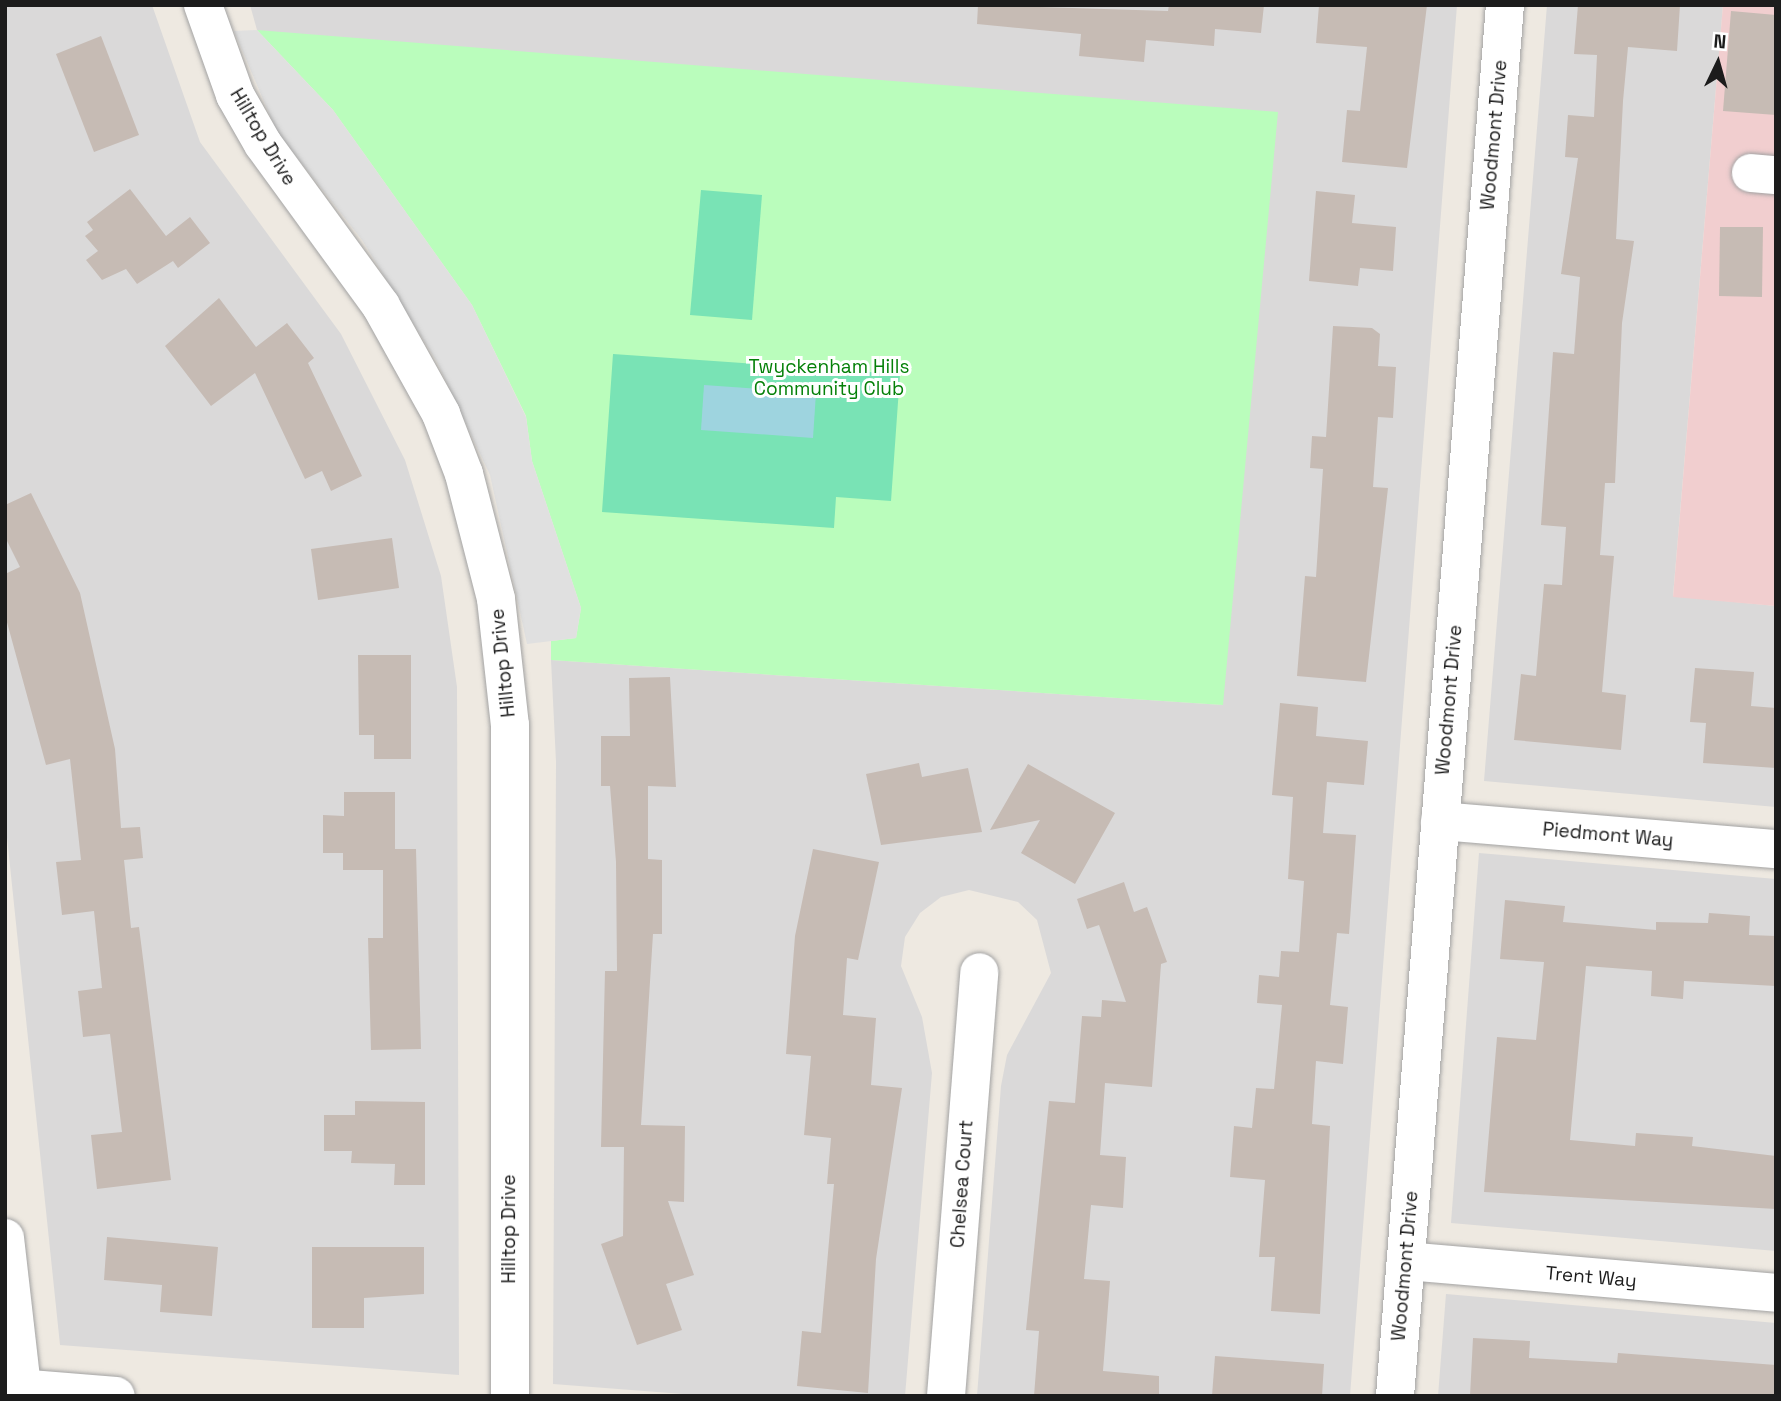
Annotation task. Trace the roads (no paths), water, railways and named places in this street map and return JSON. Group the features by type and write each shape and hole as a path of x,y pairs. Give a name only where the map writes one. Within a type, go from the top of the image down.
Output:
{"street":[{"name":"Hilltop Drive","path":"203,5 235,96 258,135 381,306 441,414 464,474 496,598 510,725 510,1396"},
{"name":"Woodmont Drive","path":"1395,1396 1505,5"},
{"name":"Piedmont Way","path":"1440,821 1776,849"},
{"name":"Chelsea Court","path":"946,1396 979,972"},
{"path":"5,1238 17,1390 116,1396"},
{"name":"Trent Way","path":"1406,1261 1776,1293"}],"water":[{"path":"704,385 816,393 813,438 701,430"}],"park label":[{"name":"Twyckenham Hills Community Club","path":"829,378"}]}
